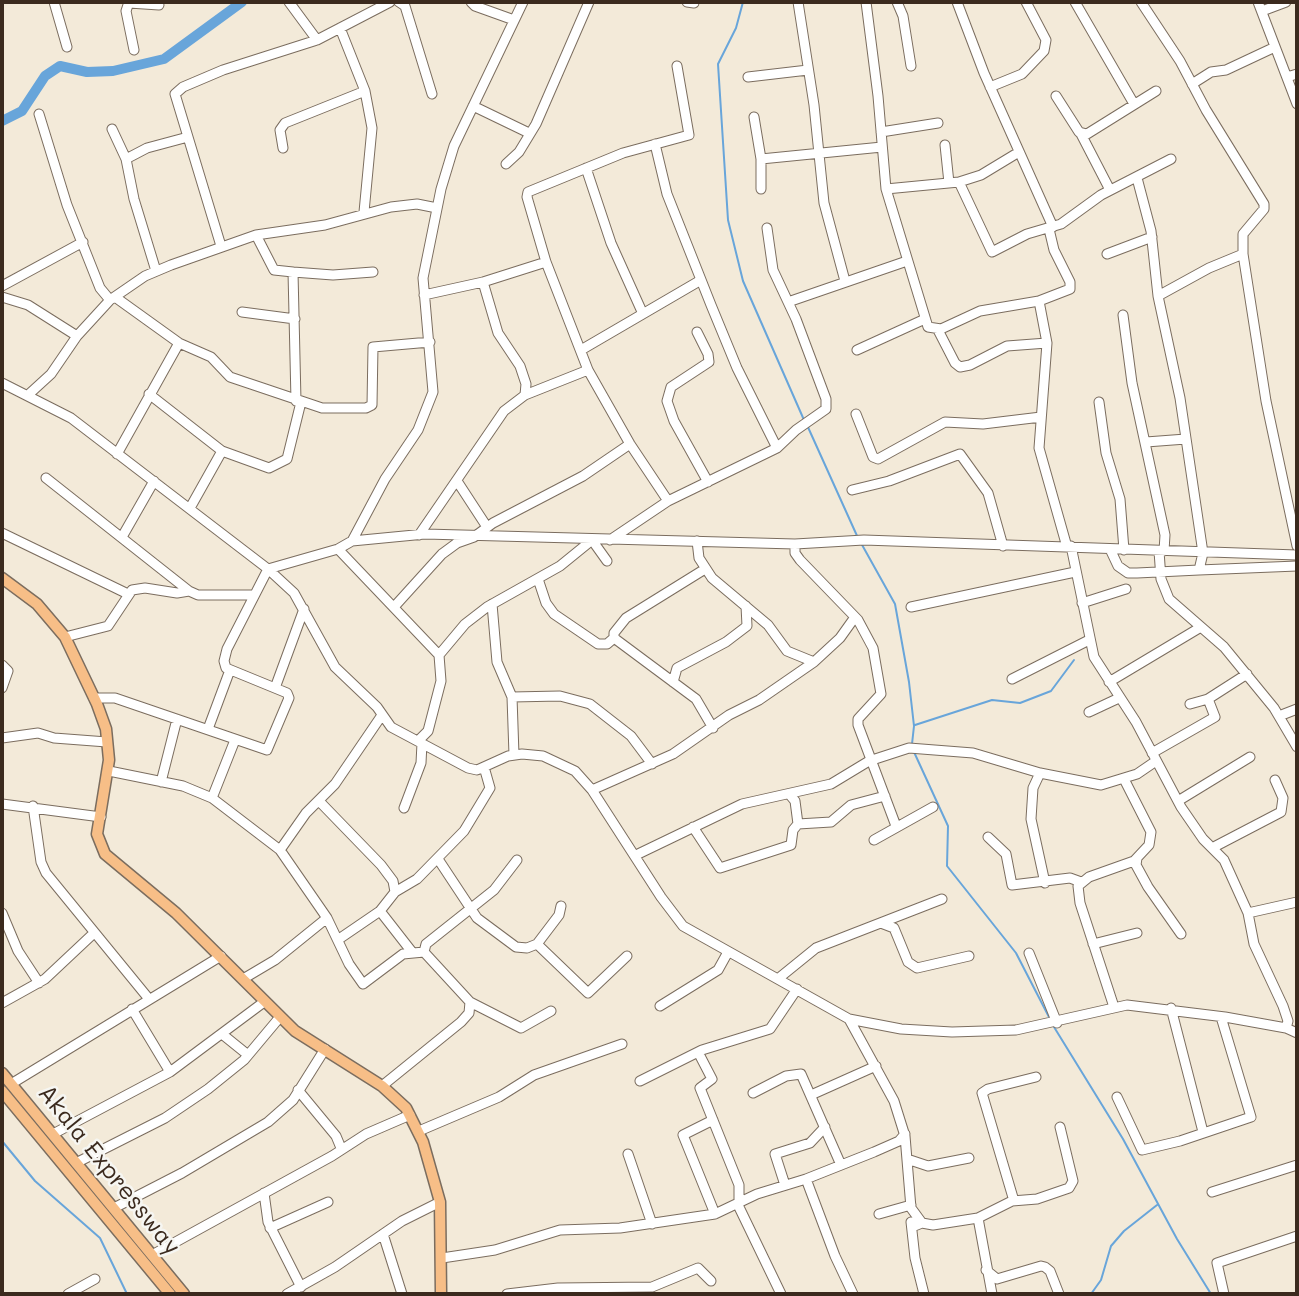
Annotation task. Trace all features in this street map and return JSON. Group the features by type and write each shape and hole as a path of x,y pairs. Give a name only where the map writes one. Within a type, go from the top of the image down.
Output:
{"main road":[{"path":"2,578 37,604 65,637 94,698 107,742 109,771 98,842 105,854 221,956 279,1017 382,1086 411,1115 419,1131 440,1202 441,1294"},
{"name":"Akala Expressway","path":"2,1073 6,1087 170,1294"},
{"name":"Akala Expressway","path":"6,1087 53,1135 62,1155 76,1163 184,1294"}],"street":[{"path":"54,2 67,47"},
{"path":"289,2 317,40"},
{"path":"221,246 176,105 175,94 180,89 234,66 317,40 390,2"},
{"path":"400,2 405,6 432,94"},
{"path":"471,2 514,20"},
{"path":"352,541 427,410 434,377 423,278 437,208 454,146 523,2"},
{"path":"506,164 519,152 552,93 589,2"},
{"path":"798,2 820,153 826,215 845,281"},
{"path":"866,2 886,190 925,319 928,327 938,330 980,311 1039,301 1072,287 1054,250 1051,228 990,88 957,2"},
{"path":"897,2 903,16 911,66"},
{"path":"990,88 1022,74 1044,51 1046,40 1026,2"},
{"path":"1075,2 1134,104"},
{"path":"1140,2 1265,204 1242,234 1243,254 1266,401 1297,546"},
{"path":"1286,2 1260,6 1297,104"},
{"path":"134,50 126,11 129,3 159,5"},
{"path":"340,28 365,91 372,128 363,212"},
{"path":"1192,84 1212,72 1226,70 1275,47"},
{"path":"668,501 630,444 588,370 546,262 527,197 528,192 586,168 687,136 690,131 677,66"},
{"path":"748,77 808,69"},
{"path":"1287,77 1297,74"},
{"path":"283,148 280,130 285,123 365,91"},
{"path":"1081,134 1087,134 1156,91"},
{"path":"1056,96 1081,134 1110,190"},
{"path":"473,106 529,133"},
{"path":"38,114 67,205 100,288 112,299 179,342 211,357 230,377 322,408 370,407 373,396 373,347 430,342"},
{"path":"754,117 761,159 761,189"},
{"path":"881,132 938,123"},
{"path":"112,129 126,159 134,199 156,271"},
{"path":"126,159 147,148 188,137"},
{"path":"656,144 667,194 701,280 737,368 777,448"},
{"path":"945,145 955,183 989,251 1027,234 1051,228 1110,190 1171,159"},
{"path":"761,159 882,147"},
{"path":"886,190 955,183 981,176 1019,152"},
{"path":"586,168 611,243 643,313"},
{"path":"1136,178 1152,237 1158,296 1186,439 1203,553 1199,570"},
{"path":"28,396 51,374 77,336 112,299 156,271 256,235 325,225 363,212 417,204 437,208"},
{"path":"608,541 668,501 777,448 825,409 826,399 771,262 767,228"},
{"path":"256,235 274,270 333,275 373,272"},
{"path":"1107,254 1152,237"},
{"path":"2,286 83,242"},
{"path":"1158,296 1209,268 1243,254"},
{"path":"788,302 907,261"},
{"path":"424,295 483,282 546,262"},
{"path":"149,394 222,451 269,468 283,464 291,452 299,401 293,272"},
{"path":"581,350 701,280"},
{"path":"483,282 498,333 520,366 526,384 525,395"},
{"path":"2,297 28,305 77,336"},
{"path":"1039,301 1047,343 1039,448 1069,547 1089,640 1109,682 1178,801 1224,860 1248,913 1254,944 1288,1021 1286,1028"},
{"path":"242,312 295,319"},
{"path":"1123,315 1132,383 1165,535 1161,572 1169,599 1247,674 1279,716 1297,747"},
{"path":"857,350 925,319"},
{"path":"938,330 955,363 960,367 984,359 1007,346 1047,343"},
{"path":"698,332 709,362 671,387 667,401 674,421 708,482"},
{"path":"117,453 179,342"},
{"path":"419,535 498,418 525,395 588,370"},
{"path":"2,383 71,418 268,569 293,593 304,609 335,667 401,734 468,768 484,767 514,755 543,756 575,771 592,790 661,897 683,926 849,1019 901,1029 952,1032 1016,1030 1056,1023 1114,1007 1171,1009 1286,1028 1297,1033"},
{"path":"1099,402 1106,453 1120,499 1124,550"},
{"path":"856,414 874,459 945,422 982,424 1041,416"},
{"path":"1146,442 1186,439"},
{"path":"394,607 442,554 457,542 474,537 487,527 583,476 630,444"},
{"path":"190,508 222,451"},
{"path":"852,490 889,481 960,454 988,493 1003,545"},
{"path":"46,478 189,591 198,595 252,595"},
{"path":"122,537 154,481"},
{"path":"457,481 487,527"},
{"path":"2,533 128,594"},
{"path":"94,698 115,698 259,749 268,749 289,698 275,688 229,670 225,666 225,655 252,595 268,569 338,549 352,541 419,535 795,544 874,541 1297,555"},
{"path":"592,540 607,561"},
{"path":"439,655 465,624 492,604 538,579 592,540"},
{"path":"697,541 705,569 768,625 787,651 814,662"},
{"path":"795,544 795,553 800,560 855,617 873,648 880,696 858,719 869,761 895,826"},
{"path":"338,549 439,655 441,681 428,731 420,742 421,763 404,808"},
{"path":"1110,549 1118,566 1128,573 1297,566"},
{"path":"538,579 546,603 554,614 598,643 607,644 614,638 614,633 626,618 705,569"},
{"path":"911,607 1075,572"},
{"path":"65,637 108,626 128,594 145,588 177,593 189,591"},
{"path":"1082,603 1126,589"},
{"path":"492,604 497,662 512,697 514,755"},
{"path":"673,682 677,668 726,642 747,626 746,605"},
{"path":"275,688 304,609"},
{"path":"592,790 673,754 814,662 840,638 855,617"},
{"path":"1109,682 1201,627"},
{"path":"614,638 703,707 713,728"},
{"path":"1012,679 1089,640"},
{"path":"2,665 8,671 2,688"},
{"path":"208,729 229,670"},
{"path":"1190,704 1208,699 1247,674"},
{"path":"512,697 560,695 583,701 631,736 652,764"},
{"path":"1089,712 1119,698"},
{"path":"636,855 742,804 831,784 869,761 909,748 973,753 1040,773 1101,785 1125,779 1215,718 1208,699"},
{"path":"1279,716 1297,709"},
{"path":"280,850 382,715"},
{"path":"161,782 177,719"},
{"path":"2,738 37,733 54,738 107,742"},
{"path":"212,799 235,740"},
{"path":"1178,801 1250,757"},
{"path":"339,939 380,911 395,892 416,879 464,831 488,794 490,782 484,767"},
{"path":"109,771 183,786 212,799 280,850 327,918 349,964 363,984 398,958 412,952 424,952 470,1002 521,1028 551,1012"},
{"path":"1040,773 1033,788 1031,819 1045,883"},
{"path":"1078,883 1134,862 1149,845 1151,832 1125,779"},
{"path":"1212,848 1281,812 1283,798 1275,780"},
{"path":"790,795 795,802 798,824"},
{"path":"693,827 720,868 790,845 793,830 798,824 831,822 851,805 885,796"},
{"path":"319,801 381,865 393,881 395,892"},
{"path":"2,804 101,817"},
{"path":"33,806 41,862 46,873 149,999"},
{"path":"874,840 933,807"},
{"path":"988,837 1006,853 1012,885 1070,878 1078,883"},
{"path":"438,859 470,909 488,929 521,949 537,944 559,915 561,906"},
{"path":"424,952 426,944 494,890 517,860"},
{"path":"1134,862 1181,934"},
{"path":"1078,883 1080,903 1114,1007"},
{"path":"779,978 817,948 942,900"},
{"path":"1248,913 1297,902"},
{"path":"380,911 412,952"},
{"path":"2,913 27,968 39,983"},
{"path":"243,979 275,960 327,918"},
{"path":"879,923 894,928 908,962 917,968 969,956"},
{"path":"2,1003 39,983 59,968 94,933"},
{"path":"1093,944 1137,933"},
{"path":"537,944 588,993 627,956"},
{"path":"660,1006 718,970 728,953"},
{"path":"1029,953 1056,1023"},
{"path":"6,1087 221,956"},
{"path":"640,1081 698,1052 770,1028 797,989"},
{"path":"53,1135 170,1072 264,1002"},
{"path":"382,1086 461,1022 469,1013 470,1002"},
{"path":"132,1009 170,1072"},
{"path":"1171,1009 1203,1132"},
{"path":"76,1163 174,1113 231,1072 279,1017"},
{"path":"1117,1097 1142,1150 1252,1115 1221,1017"},
{"path":"849,1019 894,1101 907,1159 920,1293"},
{"path":"222,1034 248,1055"},
{"path":"419,1131 499,1097 534,1075 622,1044"},
{"path":"114,1208 181,1173 268,1122 293,1100 325,1049"},
{"path":"698,1052 712,1077 700,1087 739,1185 738,1203 781,1294"},
{"path":"811,1095 876,1066"},
{"path":"753,1093 797,1073 801,1074 841,1165"},
{"path":"1014,1201 982,1093 996,1086 1036,1077"},
{"path":"298,1090 336,1136 341,1148"},
{"path":"152,1255 332,1156 366,1133 411,1115"},
{"path":"713,1120 683,1135 715,1214"},
{"path":"785,1185 775,1154 810,1143 825,1127"},
{"path":"912,1227 922,1223 933,1225 978,1218 1014,1201 1037,1199 1069,1188 1073,1181 1060,1127"},
{"path":"442,1258 495,1250 560,1230 604,1230 715,1214 903,1139"},
{"path":"628,1154 652,1224"},
{"path":"907,1159 928,1166 969,1158"},
{"path":"1212,1192 1297,1165"},
{"path":"806,1179 835,1256 853,1294"},
{"path":"264,1193 265,1213 301,1287"},
{"path":"271,1228 328,1202"},
{"path":"287,1294 440,1202"},
{"path":"879,1214 912,1209"},
{"path":"912,1209 922,1223"},
{"path":"978,1218 992,1294"},
{"path":"383,1234 402,1294"},
{"path":"1224,1294 1217,1263 1297,1236"},
{"path":"986,1270 997,1279 1045,1267 1050,1270 1059,1294"},
{"path":"507,1294 558,1288 652,1287 698,1268 711,1281"},
{"path":"68,1294 95,1279"}],"waterway":[{"path":"2,121 22,111 45,76 60,66 87,72 113,71 164,59 242,2"},
{"path":"743,2 736,28 718,64 728,220 743,281 804,420"},
{"path":"807,425 858,538"},
{"path":"861,543 895,604 909,682 914,726 912,744"},
{"path":"915,725 992,700 1020,703 1051,691 1074,660"},
{"path":"914,752 948,826 947,866 1016,953 1050,1019"},
{"path":"1054,1027 1123,1139 1177,1239 1211,1294"},
{"path":"2,1141 35,1181 100,1238 127,1294"},
{"path":"1091,1294 1101,1280 1111,1246 1124,1231 1157,1205"}]}
